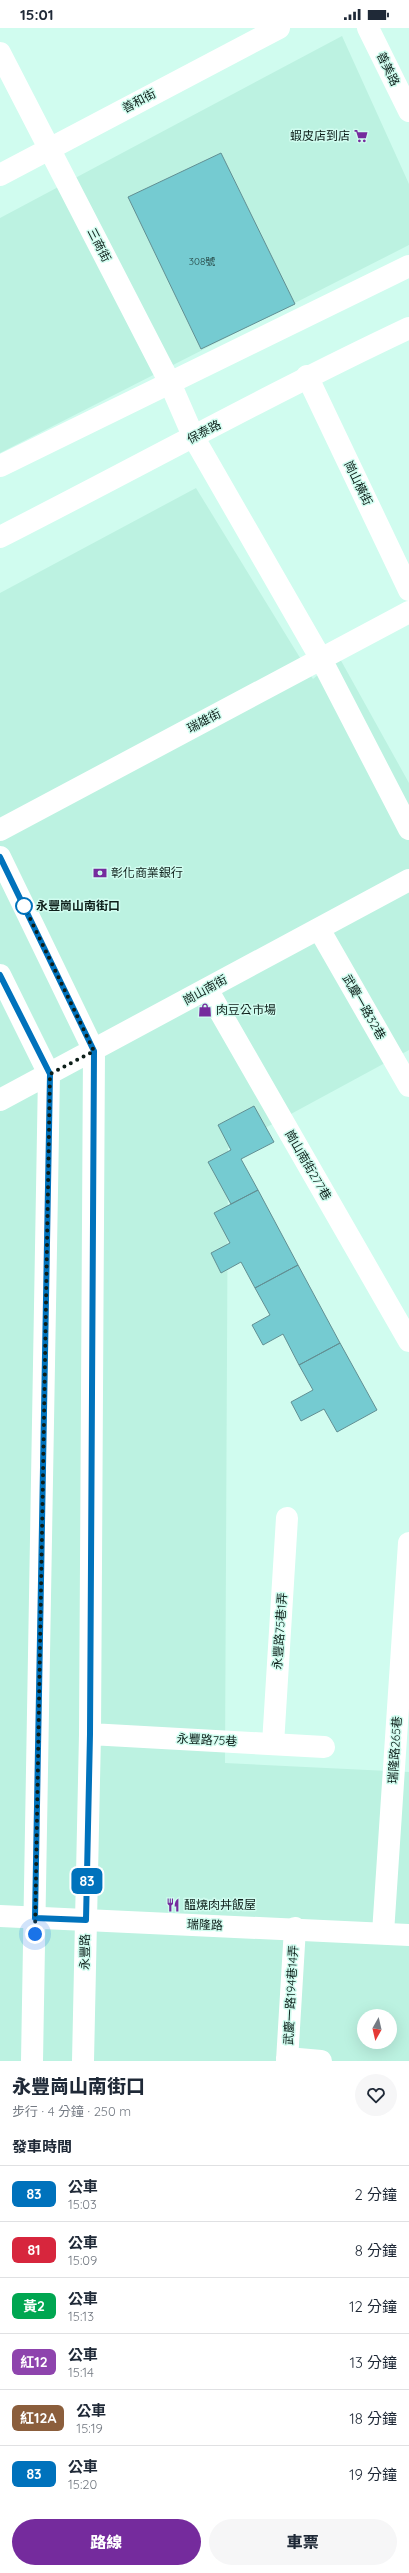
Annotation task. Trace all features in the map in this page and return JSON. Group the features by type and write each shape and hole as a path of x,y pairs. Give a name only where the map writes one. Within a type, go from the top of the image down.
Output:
{"street":[{"name":"善和街","path":"0,175 279,28"},
{"name":"善美路","path":"368,28 409,111"},
{"name":"三商街","path":"0,53 170,383 194,438 321,659 409,829"},
{"path":"0,466 409,266"},
{"name":"保泰路","path":"0,537 194,438 306,376 409,328"},
{"name":"崗山橫街","path":"306,376 409,590"},
{"name":"瑞雄街","path":"0,830 409,612"},
{"name":"永豐路","path":"0,857 94,1051 90,1734 83,2061"},
{"name":"崗山南街","path":"0,1100 94,1051 409,880"},
{"name":"武慶一路32巷","path":"319,928 409,1086"},
{"path":"0,975 50,1074 32,2061"},
{"name":"崗山南街277巷","path":"207,989 409,1341"},
{"name":"永豐路75巷1弄","path":"273,1744 287,1518"},
{"name":"瑞隆路265巷","path":"384,1933 409,1543"},
{"name":"永豐路75巷","path":"90,1734 324,1747"},
{"name":"瑞隆路","path":"0,1916 294,1928 409,1935"},
{"name":"武慶一路194巷14弄","path":"287,2060 294,1928"},
{"path":"287,2060 321,2061"}],"shaded area":[{"path":"342,36 409,184 409,245 0,453 0,218"},
{"path":"196,488 313,679 339,657 409,783 409,1050 228,1148 225,1763 409,1772 409,2061 0,2061 0,593"}],"building":[{"path":"221,153 295,304 201,349 128,197"},
{"path":"254,1106 274,1142 241,1159 258,1190 231,1204 208,1162 231,1150 218,1125"},
{"path":"258,1190 298,1265 255,1288 241,1262 221,1273 211,1253 230,1243 214,1213"},
{"path":"298,1265 340,1343 299,1365 283,1334 263,1345 252,1325 270,1315 255,1288"},
{"path":"340,1343 377,1410 337,1432 324,1409 301,1421 291,1402 313,1390 299,1365"}],"bus line":[{"name":"83","path":"0,857 94,1051 90,1734 86,1920 35,1918 50,1074 0,975"}],"place":[{"name":"蝦皮店到店","path":"361,136"},
{"name":"彰化商業銀行","path":"100,873"},
{"name":"永豐崗山南街口","path":"24,906"},
{"name":"肉豆公市場","path":"205,1010"},
{"name":"醞燒肉丼飯屋","path":"173,1905"}],"route":[{"path":"24,906 94,1051 50,1074 35,1934"}]}
